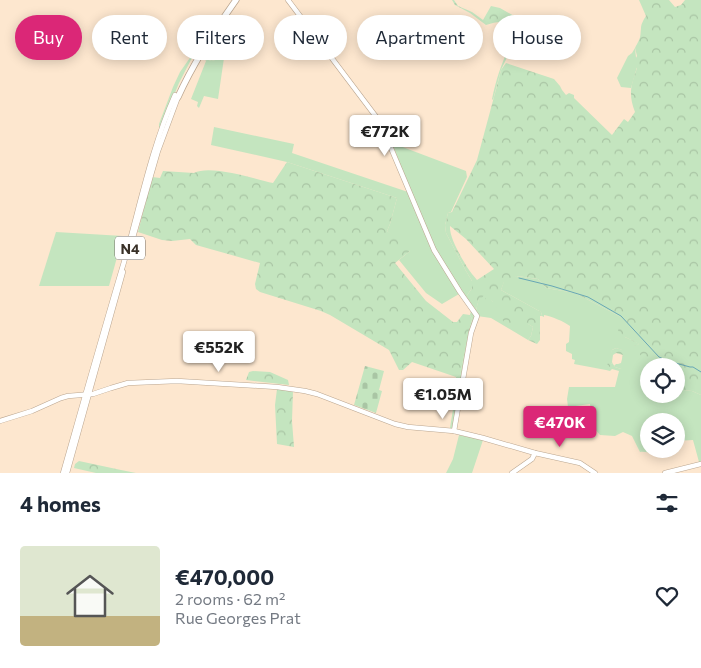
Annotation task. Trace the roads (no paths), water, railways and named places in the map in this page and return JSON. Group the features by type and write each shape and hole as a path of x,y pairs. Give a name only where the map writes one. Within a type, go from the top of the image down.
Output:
{"highway":[{"name":"N4","path":"177,96 202,45 232,0"},
{"name":"N4","path":"177,96 204,47 236,0"}],"street":[{"path":"288,0 380,122 434,250 477,316 471,333 454,431"},
{"name":"N4","path":"66,473 152,158 163,126 177,96"},
{"path":"0,421 32,411 61,398 87,395 128,383 177,381 277,387 318,394 395,424 454,431 505,443 535,453 580,462 595,473"},
{"name":"N4","path":"63,473 87,395"},
{"path":"512,473 532,459 535,453"},
{"path":"665,473 701,464"}],"waterway":[{"path":"519,278 588,297 621,316 659,357 693,367 701,372"}]}
